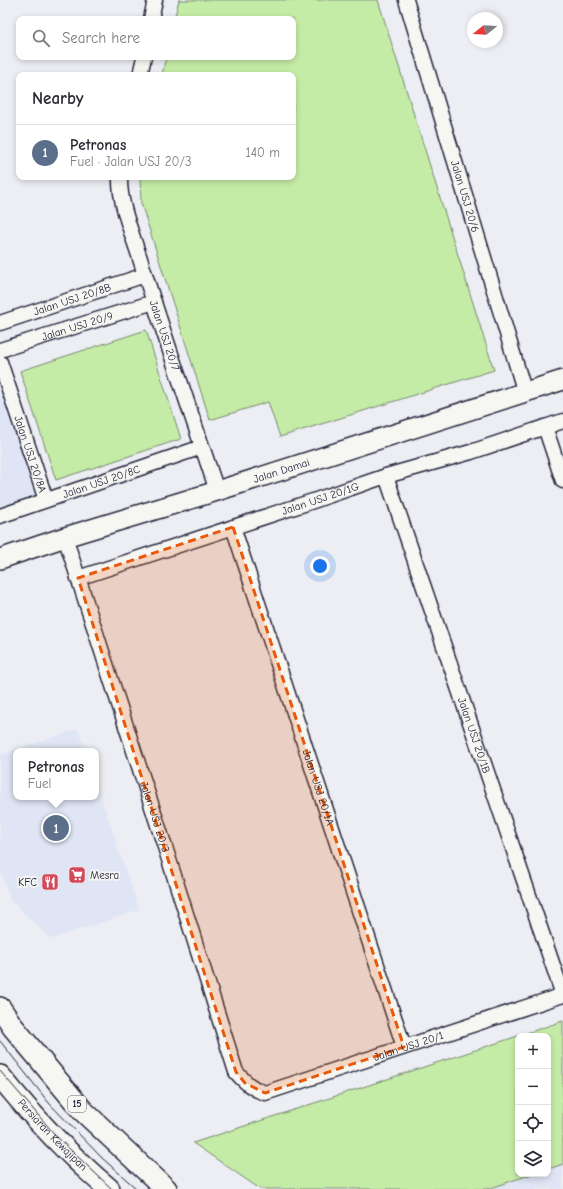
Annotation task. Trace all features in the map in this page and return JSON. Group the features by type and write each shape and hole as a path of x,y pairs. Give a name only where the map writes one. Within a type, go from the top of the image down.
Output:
{"main road":[{"name":"15","path":"0,1008 13,1027 82,1110 166,1189"},
{"name":"Persiaran Kewajipan","path":"0,1076 18,1099 60,1144 109,1189"}],"street":[{"path":"152,16 155,0"},
{"name":"Jalan USJ 20/6","path":"406,0 525,393"},
{"path":"141,72 143,60"},
{"name":"Jalan USJ 20/7","path":"120,180 120,189 124,206 145,275 218,491"},
{"name":"Jalan USJ 20/8B","path":"0,323 145,275"},
{"name":"Jalan USJ 20/9","path":"0,350 154,302"},
{"name":"Jalan USJ 20/8A","path":"0,362 46,500"},
{"name":"Jalan Damai","path":"0,559 65,537 218,491 563,380"},
{"name":"Jalan USJ 20/1G","path":"78,578 386,476 471,452 563,421"},
{"path":"545,427 563,481"},
{"name":"Jalan USJ 20/8C","path":"0,516 202,447"},
{"name":"Jalan USJ 20/1B","path":"386,476 563,995"},
{"name":"Jalan USJ 20/1A","path":"233,527 404,1047"},
{"name":"Jalan USJ 20/3","path":"65,537 163,839 236,1072 245,1083 255,1090"},
{"name":"Jalan USJ 20/1","path":"255,1090 265,1093 563,995"}],"highlighted area":[{"path":"233,527 404,1047 265,1093 245,1083 236,1072 78,578"}],"shaded area":[{"path":"0,362 46,500 0,516"},
{"path":"78,729 85,748 21,748"},
{"path":"13,751 13,800 99,800 99,791 139,910 51,939 10,900 0,869 0,755"},
{"path":"563,1164 563,1189 488,1189 523,1177 551,1177 551,1168"}],"green space":[{"path":"179,0 378,0 494,370 280,437 268,402 210,420 141,203 140,180 296,180 296,72 163,72 165,60 296,60 296,16 175,16"},
{"path":"146,330 181,439 56,480 20,371"},
{"path":"563,1021 563,1164 551,1168 551,1033 527,1033"},
{"path":"515,1037 515,1177 523,1177 488,1189 260,1189 193,1143"}],"tram line":[{"path":"0,1041 49,1103 102,1158 137,1189"},
{"path":"0,1071 58,1138 112,1189"}],"place":[{"name":"Petronas","path":"56,828"},
{"name":"Mesra","path":"77,875"},
{"name":"KFC","path":"50,882"}]}
